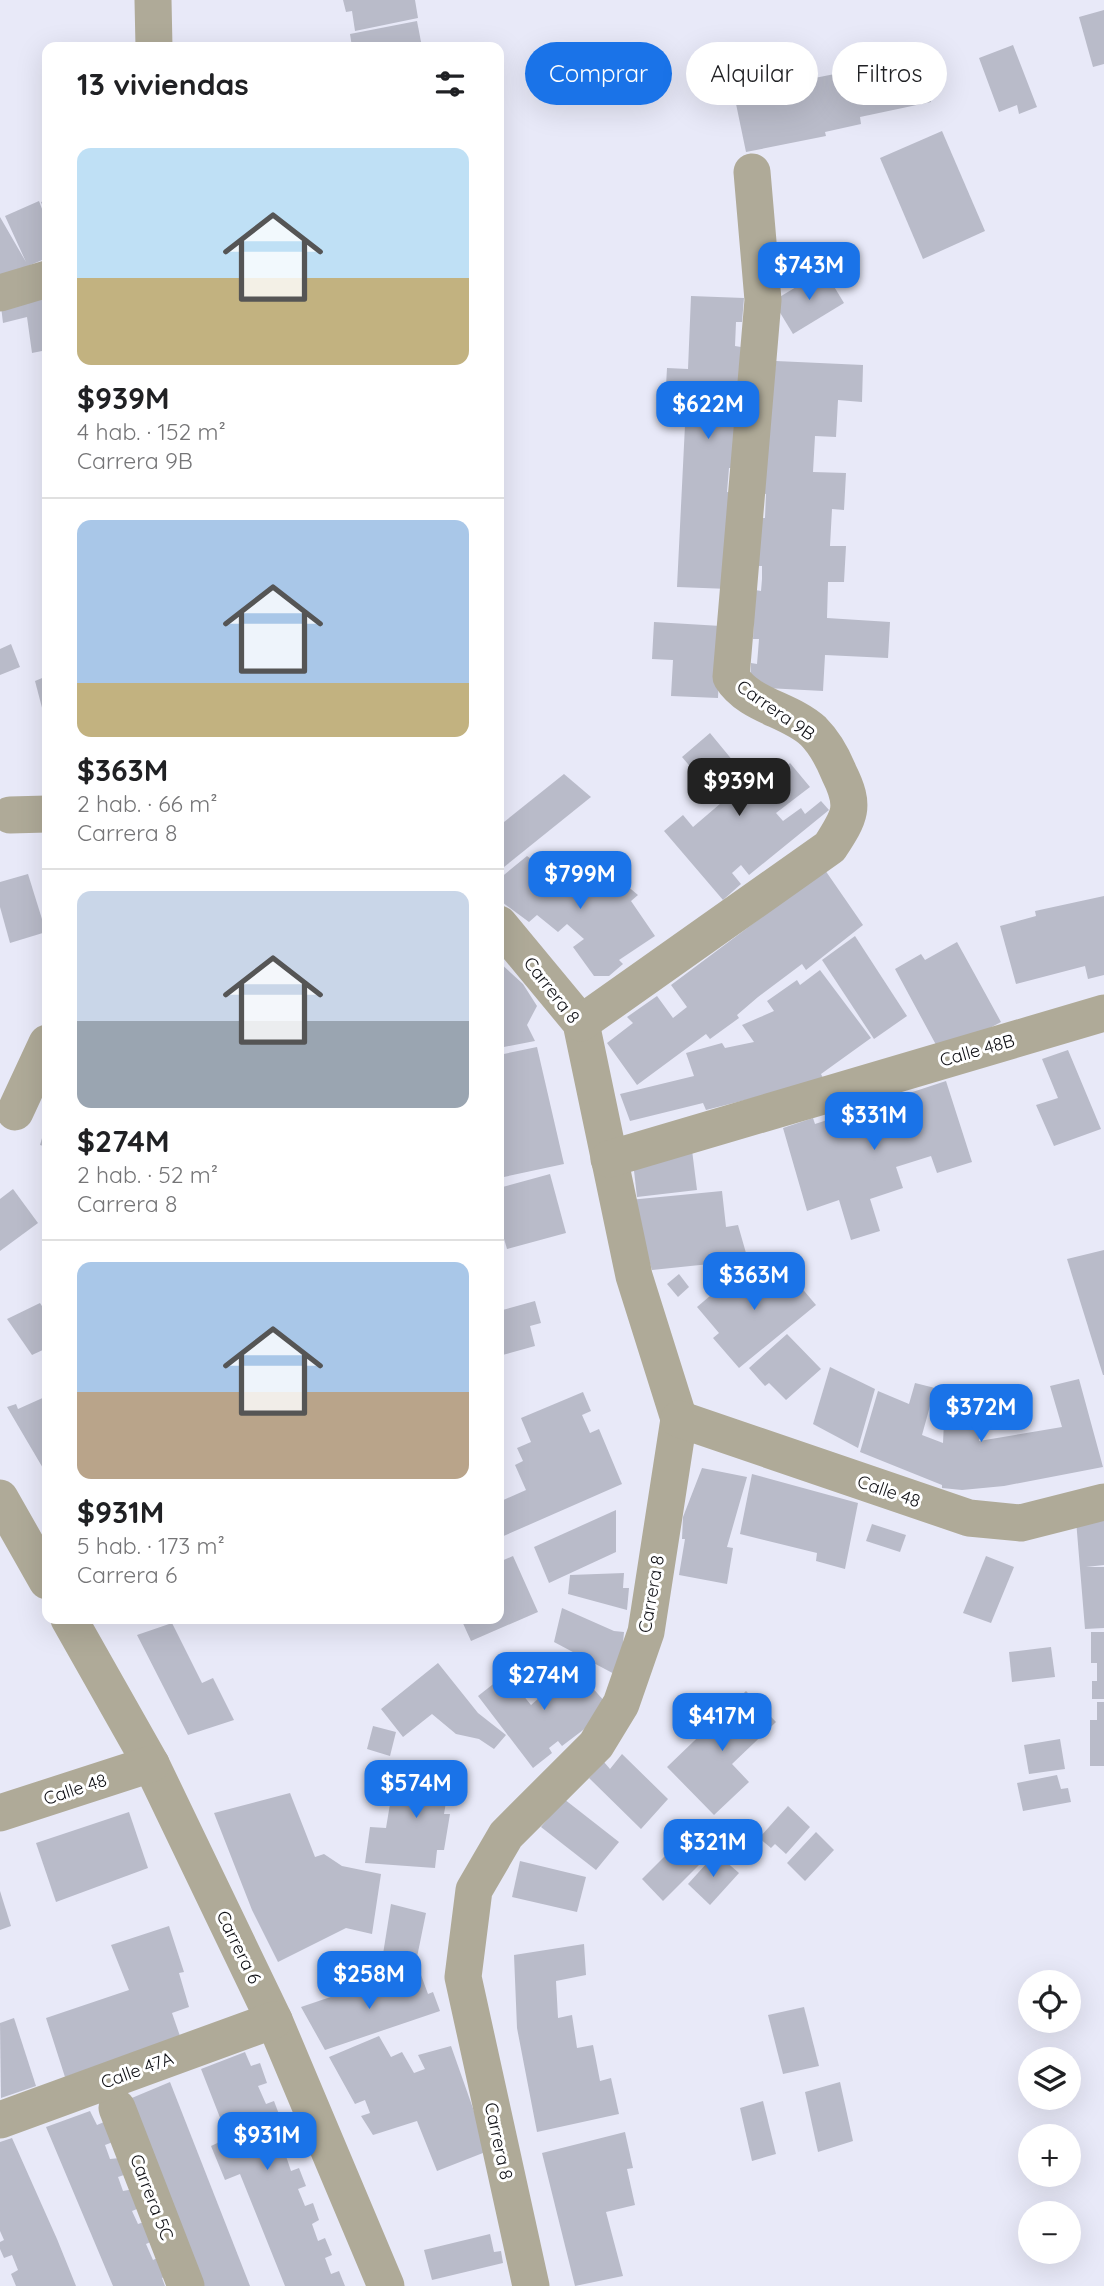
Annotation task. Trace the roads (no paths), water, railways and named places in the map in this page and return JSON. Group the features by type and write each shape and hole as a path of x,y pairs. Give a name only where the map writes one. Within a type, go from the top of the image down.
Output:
{"street":[{"path":"153,0 154,42"},
{"name":"Carrera 9B","path":"581,1023 830,847 849,817 850,794 831,755 812,731 754,698 737,686 731,677 763,300 752,172"},
{"path":"0,293 42,280"},
{"path":"10,816 42,814"},
{"name":"Carrera 8","path":"504,930 581,1023 634,1276 679,1419 646,1632 621,1704 596,1745 506,1835 474,1890 463,1978 531,2286"},
{"name":"Calle 48B","path":"609,1159 1104,1013"},
{"path":"15,1112 42,1054"},
{"name":"Calle 48","path":"679,1419 969,1518 1021,1523 1104,1502"},
{"path":"0,1497 42,1572"},
{"name":"Carrera 6","path":"72,1624 151,1764 274,2020 386,2286"},
{"name":"Calle 48","path":"0,1813 151,1764"},
{"name":"Calle 47A","path":"0,2120 274,2020"},
{"name":"Carrera 5C","path":"117,2108 186,2286"}]}
